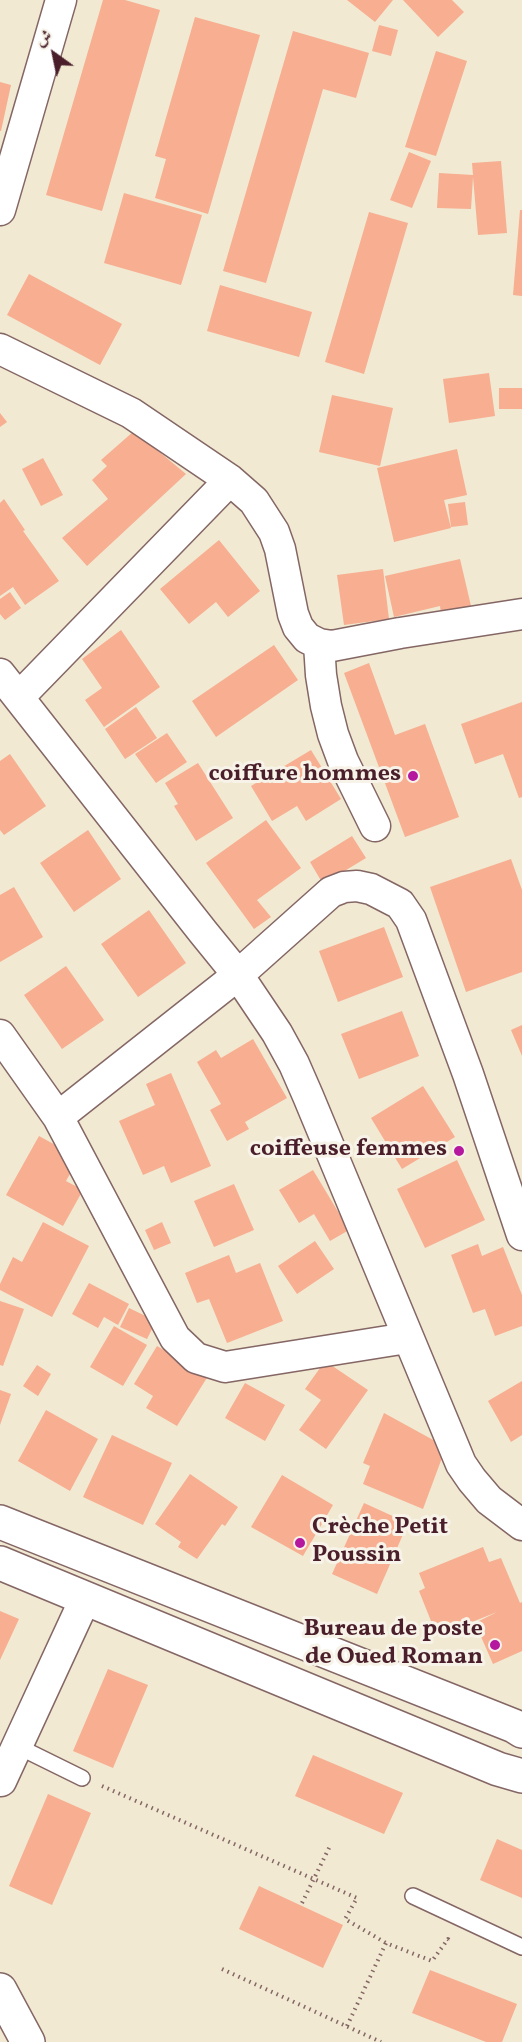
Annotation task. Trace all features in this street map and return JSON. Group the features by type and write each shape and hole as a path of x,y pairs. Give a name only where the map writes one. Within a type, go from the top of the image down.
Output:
{"street":[{"path":"0,210 61,0"},
{"path":"0,349 131,413 230,480 254,501 274,532 280,549 293,614 298,627 307,638 319,644 332,646 522,614"},
{"path":"19,697 230,480"},
{"path":"319,644 322,686 333,734 375,826"},
{"path":"0,674 259,1003 294,1064 461,1464 489,1500 522,1525"},
{"path":"58,1117 238,975 332,892 344,887 357,886 371,889 400,904 411,920 468,1074 522,1235"},
{"path":"0,1035 58,1117 175,1338 196,1358 225,1367 407,1338"},
{"path":"0,1522 522,1731"},
{"path":"0,1563 498,1769 522,1776"},
{"path":"1,1781 85,1599"},
{"path":"0,1990 28,2042"}],"lane":[{"path":"17,1746 82,1778"},
{"path":"413,1896 522,1947"}],"path":[{"path":"82,1778 357,1898 345,1919 386,1942 432,1960 448,1939 459,1944"},
{"path":"302,1903 331,1845"},
{"path":"347,2026 386,1942"},
{"path":"222,1969 381,2042"}],"building":[{"path":"103,0 125,0 160,10 102,211 46,195"},
{"path":"347,0 393,0 375,22"},
{"path":"403,0 452,0 464,12 438,37"},
{"path":"195,17 260,35 208,214 155,198 166,159 155,156"},
{"path":"379,25 398,30 391,56 372,51"},
{"path":"293,31 369,53 356,98 323,89 266,283 223,271"},
{"path":"436,51 467,61 436,156 405,147"},
{"path":"0,82 11,85 1,131 0,131"},
{"path":"409,152 431,161 412,208 390,200"},
{"path":"501,161 507,233 478,235 473,177 471,209 437,208 439,173 473,175 472,163"},
{"path":"124,193 202,215 181,285 104,263"},
{"path":"520,210 522,210 522,296 513,295"},
{"path":"369,212 408,223 364,374 325,362"},
{"path":"29,274 122,324 100,365 7,315"},
{"path":"220,285 312,312 299,357 207,331"},
{"path":"489,373 495,416 449,423 443,379"},
{"path":"499,388 522,388 522,409 499,409"},
{"path":"332,395 393,408 380,466 319,452"},
{"path":"0,413 7,422 0,427"},
{"path":"134,431 186,474 87,566 62,538 108,499 92,480 107,466 101,460"},
{"path":"457,449 467,495 444,500 451,528 394,542 377,468"},
{"path":"43,458 63,495 41,506 22,469"},
{"path":"4,499 25,530 23,531 59,581 25,605 13,587 0,596 0,503"},
{"path":"465,502 468,525 451,527 448,504"},
{"path":"219,540 260,591 228,617 216,602 189,624 160,589"},
{"path":"460,559 471,606 441,614 440,606 394,617 385,576"},
{"path":"383,569 389,619 344,625 337,575"},
{"path":"10,592 21,608 5,620 0,614 0,599"},
{"path":"121,630 160,687 104,727 85,700 102,688 82,659"},
{"path":"274,645 298,680 216,737 192,701"},
{"name":"coiffure hommes","path":"369,663 395,735 425,724 459,817 405,837 344,673"},
{"path":"522,702 522,797 519,798 503,754 475,764 461,724"},
{"path":"136,707 157,738 125,759 105,729"},
{"path":"167,733 187,762 156,783 135,754"},
{"path":"311,750 341,799 306,821 297,806 272,821 251,786"},
{"path":"10,754 46,806 4,835 0,830 0,761"},
{"path":"198,763 233,818 196,841 174,806 178,804 165,783"},
{"path":"266,820 301,868 257,900 271,917 254,929 206,863"},
{"path":"88,830 121,879 74,912 40,863"},
{"path":"352,836 366,858 323,884 310,862"},
{"path":"511,859 522,890 522,972 466,992 430,887"},
{"path":"14,887 43,937 0,962 0,895"},
{"path":"149,910 186,963 138,997 101,944"},
{"path":"384,927 403,977 338,1002 319,951"},
{"path":"66,966 104,1020 62,1049 24,995"},
{"path":"402,1011 419,1056 359,1079 341,1034"},
{"path":"522,1025 522,1056 511,1030"},
{"path":"253,1039 287,1098 245,1122 249,1129 227,1141 210,1110 221,1104 197,1062 216,1050 221,1058"},
{"path":"171,1073 211,1166 171,1183 164,1166 143,1175 119,1121 155,1105 146,1084"},
{"path":"423,1086 455,1137 402,1169 371,1118"},
{"path":"39,1136 79,1158 66,1181 83,1190 63,1226 6,1195"},
{"path":"457,1160 485,1220 425,1248 397,1189"},
{"path":"313,1170 349,1230 330,1241 314,1214 299,1223 279,1190"},
{"path":"234,1184 254,1230 214,1247 194,1201"},
{"path":"43,1222 89,1246 52,1317 0,1290 0,1284 13,1257 22,1262"},
{"path":"162,1222 171,1243 154,1250 145,1230"},
{"path":"315,1241 334,1269 297,1294 278,1266"},
{"path":"478,1244 482,1256 503,1247 522,1295 522,1326 495,1336 485,1309 473,1313 451,1255"},
{"path":"229,1255 236,1273 260,1263 283,1321 227,1343 209,1299 197,1303 185,1273"},
{"path":"89,1283 129,1304 118,1325 104,1317 98,1328 72,1314"},
{"path":"0,1301 24,1309 3,1366 0,1365"},
{"path":"129,1308 156,1321 147,1339 120,1327"},
{"path":"114,1326 147,1345 123,1386 90,1367"},
{"path":"157,1346 208,1376 177,1426 146,1408 153,1396 134,1384"},
{"path":"325,1361 368,1390 326,1449 299,1430 321,1400 305,1389"},
{"path":"37,1365 51,1374 38,1396 23,1386"},
{"path":"522,1381 522,1435 511,1442 488,1401"},
{"path":"245,1383 285,1405 265,1441 225,1418"},
{"path":"0,1390 11,1394 0,1425"},
{"path":"46,1410 98,1439 70,1491 18,1461"},
{"path":"384,1413 446,1447 423,1509 363,1484 370,1466 363,1463"},
{"path":"112,1435 172,1463 143,1525 83,1497"},
{"path":"190,1474 238,1507 225,1526 222,1524 197,1559 178,1547 181,1542 155,1524"},
{"path":"282,1475 333,1505 303,1556 251,1527"},
{"path":"364,1503 408,1523 377,1594 332,1574"},
{"path":"483,1547 489,1562 501,1558 520,1603 522,1602 522,1651 493,1664 475,1623 497,1612 437,1636 419,1591 425,1588 419,1573"},
{"path":"0,1611 19,1619 0,1660"},
{"path":"108,1669 148,1685 113,1768 73,1751"},
{"path":"313,1755 403,1793 384,1834 295,1796"},
{"path":"48,1794 91,1813 52,1905 9,1886"},
{"path":"497,1839 522,1850 522,1898 480,1880"},
{"path":"259,1886 343,1925 323,1968 239,1929"},
{"path":"430,1970 517,2004 502,2042 486,2042 412,2013"}],"place":[{"name":"coiffure hommes","path":"413,776"},
{"name":"coiffeuse femmes","path":"459,1151"},
{"name":"Crèche Petit Poussin","path":"300,1543"},
{"name":"Bureau de poste de Oued Roman","path":"495,1645"}]}
